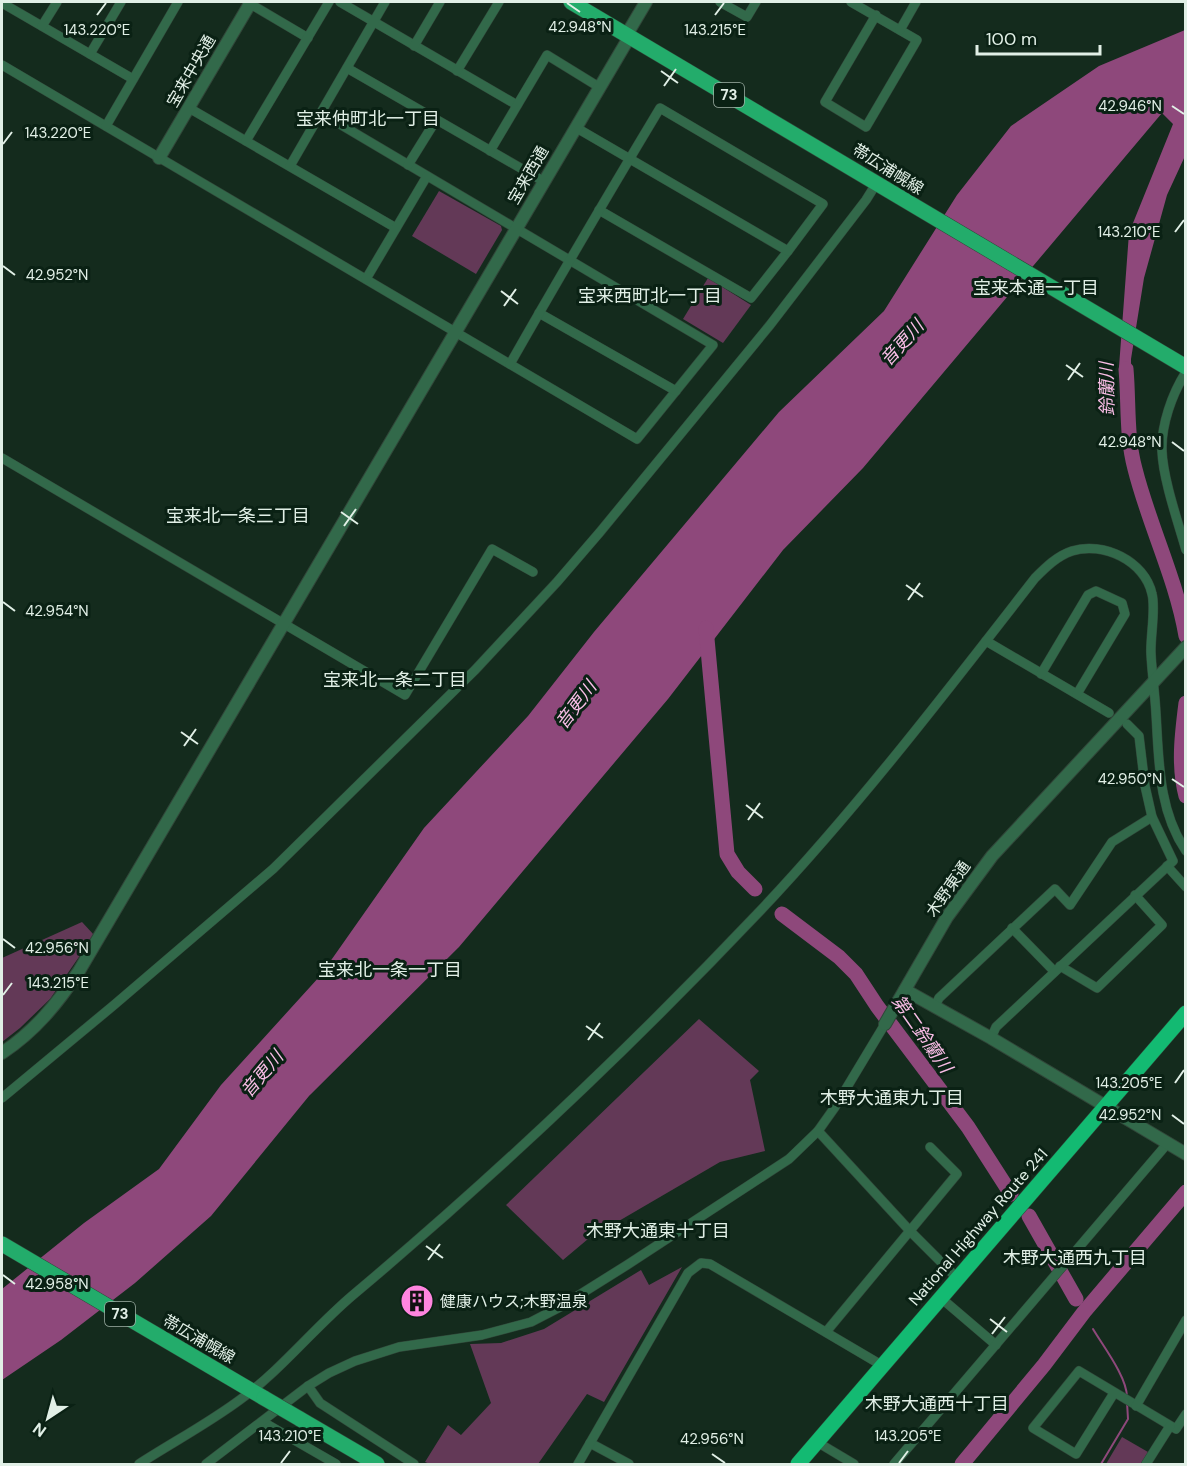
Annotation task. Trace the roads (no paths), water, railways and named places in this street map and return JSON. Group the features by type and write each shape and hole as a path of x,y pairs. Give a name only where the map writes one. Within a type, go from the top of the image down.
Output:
{"highway":[{"name":"National Highway Route 241","path":"798,1464 1185,1013"}],"main road":[{"name":"帯広浦幌線","path":"572,2 835,157 881,187 1183,367"},
{"name":"帯広浦幌線","path":"2,1244 377,1464"}],"street":[{"path":"42,26 57,2"},
{"path":"90,54 121,2"},
{"path":"106,126 178,2"},
{"path":"249,2 308,38"},
{"name":"宝来中央通","path":"159,158 249,2"},
{"path":"246,141 330,2"},
{"path":"340,2 517,105"},
{"path":"290,166 385,2"},
{"path":"414,46 441,2"},
{"path":"457,71 499,2"},
{"name":"宝来西通","path":"2,1053 44,1018 79,971 599,87 646,2"},
{"path":"720,2 747,17 756,2"},
{"path":"854,2 876,15 917,40 866,127 825,102 876,15"},
{"path":"900,30 916,2"},
{"path":"2,3 133,80"},
{"path":"490,151 547,55 599,87"},
{"path":"2,65 637,438 713,345 321,113"},
{"path":"347,68 543,181"},
{"path":"189,108 396,228"},
{"path":"510,364 599,210 660,108 823,204 751,298 599,210"},
{"path":"408,165 436,120"},
{"path":"575,127 788,252"},
{"path":"366,279 427,176"},
{"path":"2,1098 273,868 475,670 557,582 770,325 866,200 881,187"},
{"path":"539,313 676,391"},
{"path":"1183,367 1170,406 1162,450 1185,550"},
{"path":"2,458 405,695 492,549 533,572"},
{"path":"140,1464 252,1391 342,1304 419,1239 565,1107 760,910 902,747 1035,578 1049,564 1073,550 1091,549 1120,555 1144,577 1152,594 1151,654 1161,785 1171,822 1185,851"},
{"path":"1041,674 1088,595 1096,591 1122,603 1125,614 1077,694"},
{"path":"986,641 1109,713"},
{"name":"木野東通","path":"887,1019 946,917 992,856 1185,647"},
{"path":"991,1038 996,1027 1173,861 1152,817 1145,786 1139,736 1127,724"},
{"path":"935,1006 939,998 1055,889 1070,905 1112,842 1152,817"},
{"path":"1167,866 1185,887"},
{"path":"1012,928 1057,969 1097,988 1162,925 1135,895"},
{"path":"905,990 991,1038 1185,1154"},
{"path":"206,1464 308,1386 355,1361 399,1347 504,1330 531,1322 560,1307 789,1159 818,1131 851,1083 887,1019"},
{"path":"818,1131 910,1231 958,1279"},
{"path":"894,1464 1167,1144"},
{"path":"826,1332 957,1174 930,1147"},
{"path":"578,1464 688,1273 694,1266 701,1263 710,1264 883,1366"},
{"path":"941,1298 996,1345"},
{"path":"1136,1406 1185,1320"},
{"path":"1114,1393 1076,1454 1033,1428 1079,1371 1176,1429 1185,1414"},
{"path":"308,1386 320,1403 414,1464"},
{"path":"263,1422 313,1453 336,1464"},
{"path":"1146,1464 1170,1426"},
{"path":"817,1442 854,1464"},
{"path":"590,1443 629,1464"}],"water":[{"name":"音更川","path":"1185,30 1185,156 1167,195 1144,278 1131,359 1131,385 1125,390 1119,367 1129,233 1173,124 1162,113 863,468 783,550 668,699 459,947 309,1096 211,1216 135,1283 61,1340 2,1380 2,1289 84,1223 159,1169 221,1085 320,976 424,828 528,716 594,632 779,412 884,311 957,195 1011,126 1099,66"}],"waterway":[{"name":"鈴蘭川","path":"1126,369 1132,457 1176,593 1186,636"},
{"name":"第二鈴蘭川","path":"706,628 727,854 738,872 755,889"},
{"name":"鈴蘭川","path":"1186,703 1181,762 1186,796"},
{"name":"第二鈴蘭川","path":"782,914 839,957 856,974 877,1006 968,1127 1011,1194"},
{"name":"第二鈴蘭川","path":"962,1464 1044,1365 1084,1312 1186,1192"},
{"name":"第二鈴蘭川","path":"1029,1216 1076,1299"},
{"path":"1093,1329 1119,1371 1127,1397"},
{"path":"1101,1464 1128,1419 1127,1402"}],"place":[{"name":"健康ハウス;木野温泉","path":"417,1301"}],"district":[{"name":"宝来仲町北一丁目","path":"368,119"},
{"name":"宝来本通一丁目","path":"1036,288"},
{"name":"宝来西町北一丁目","path":"650,296"},
{"name":"宝来北一条三丁目","path":"238,516"},
{"name":"宝来北一条二丁目","path":"395,680"},
{"name":"宝来北一条一丁目","path":"390,970"},
{"name":"木野大通東九丁目","path":"892,1098"},
{"name":"木野大通東十丁目","path":"658,1231"},
{"name":"木野大通西九丁目","path":"1075,1258"},
{"name":"木野大通西十丁目","path":"937,1404"}]}
